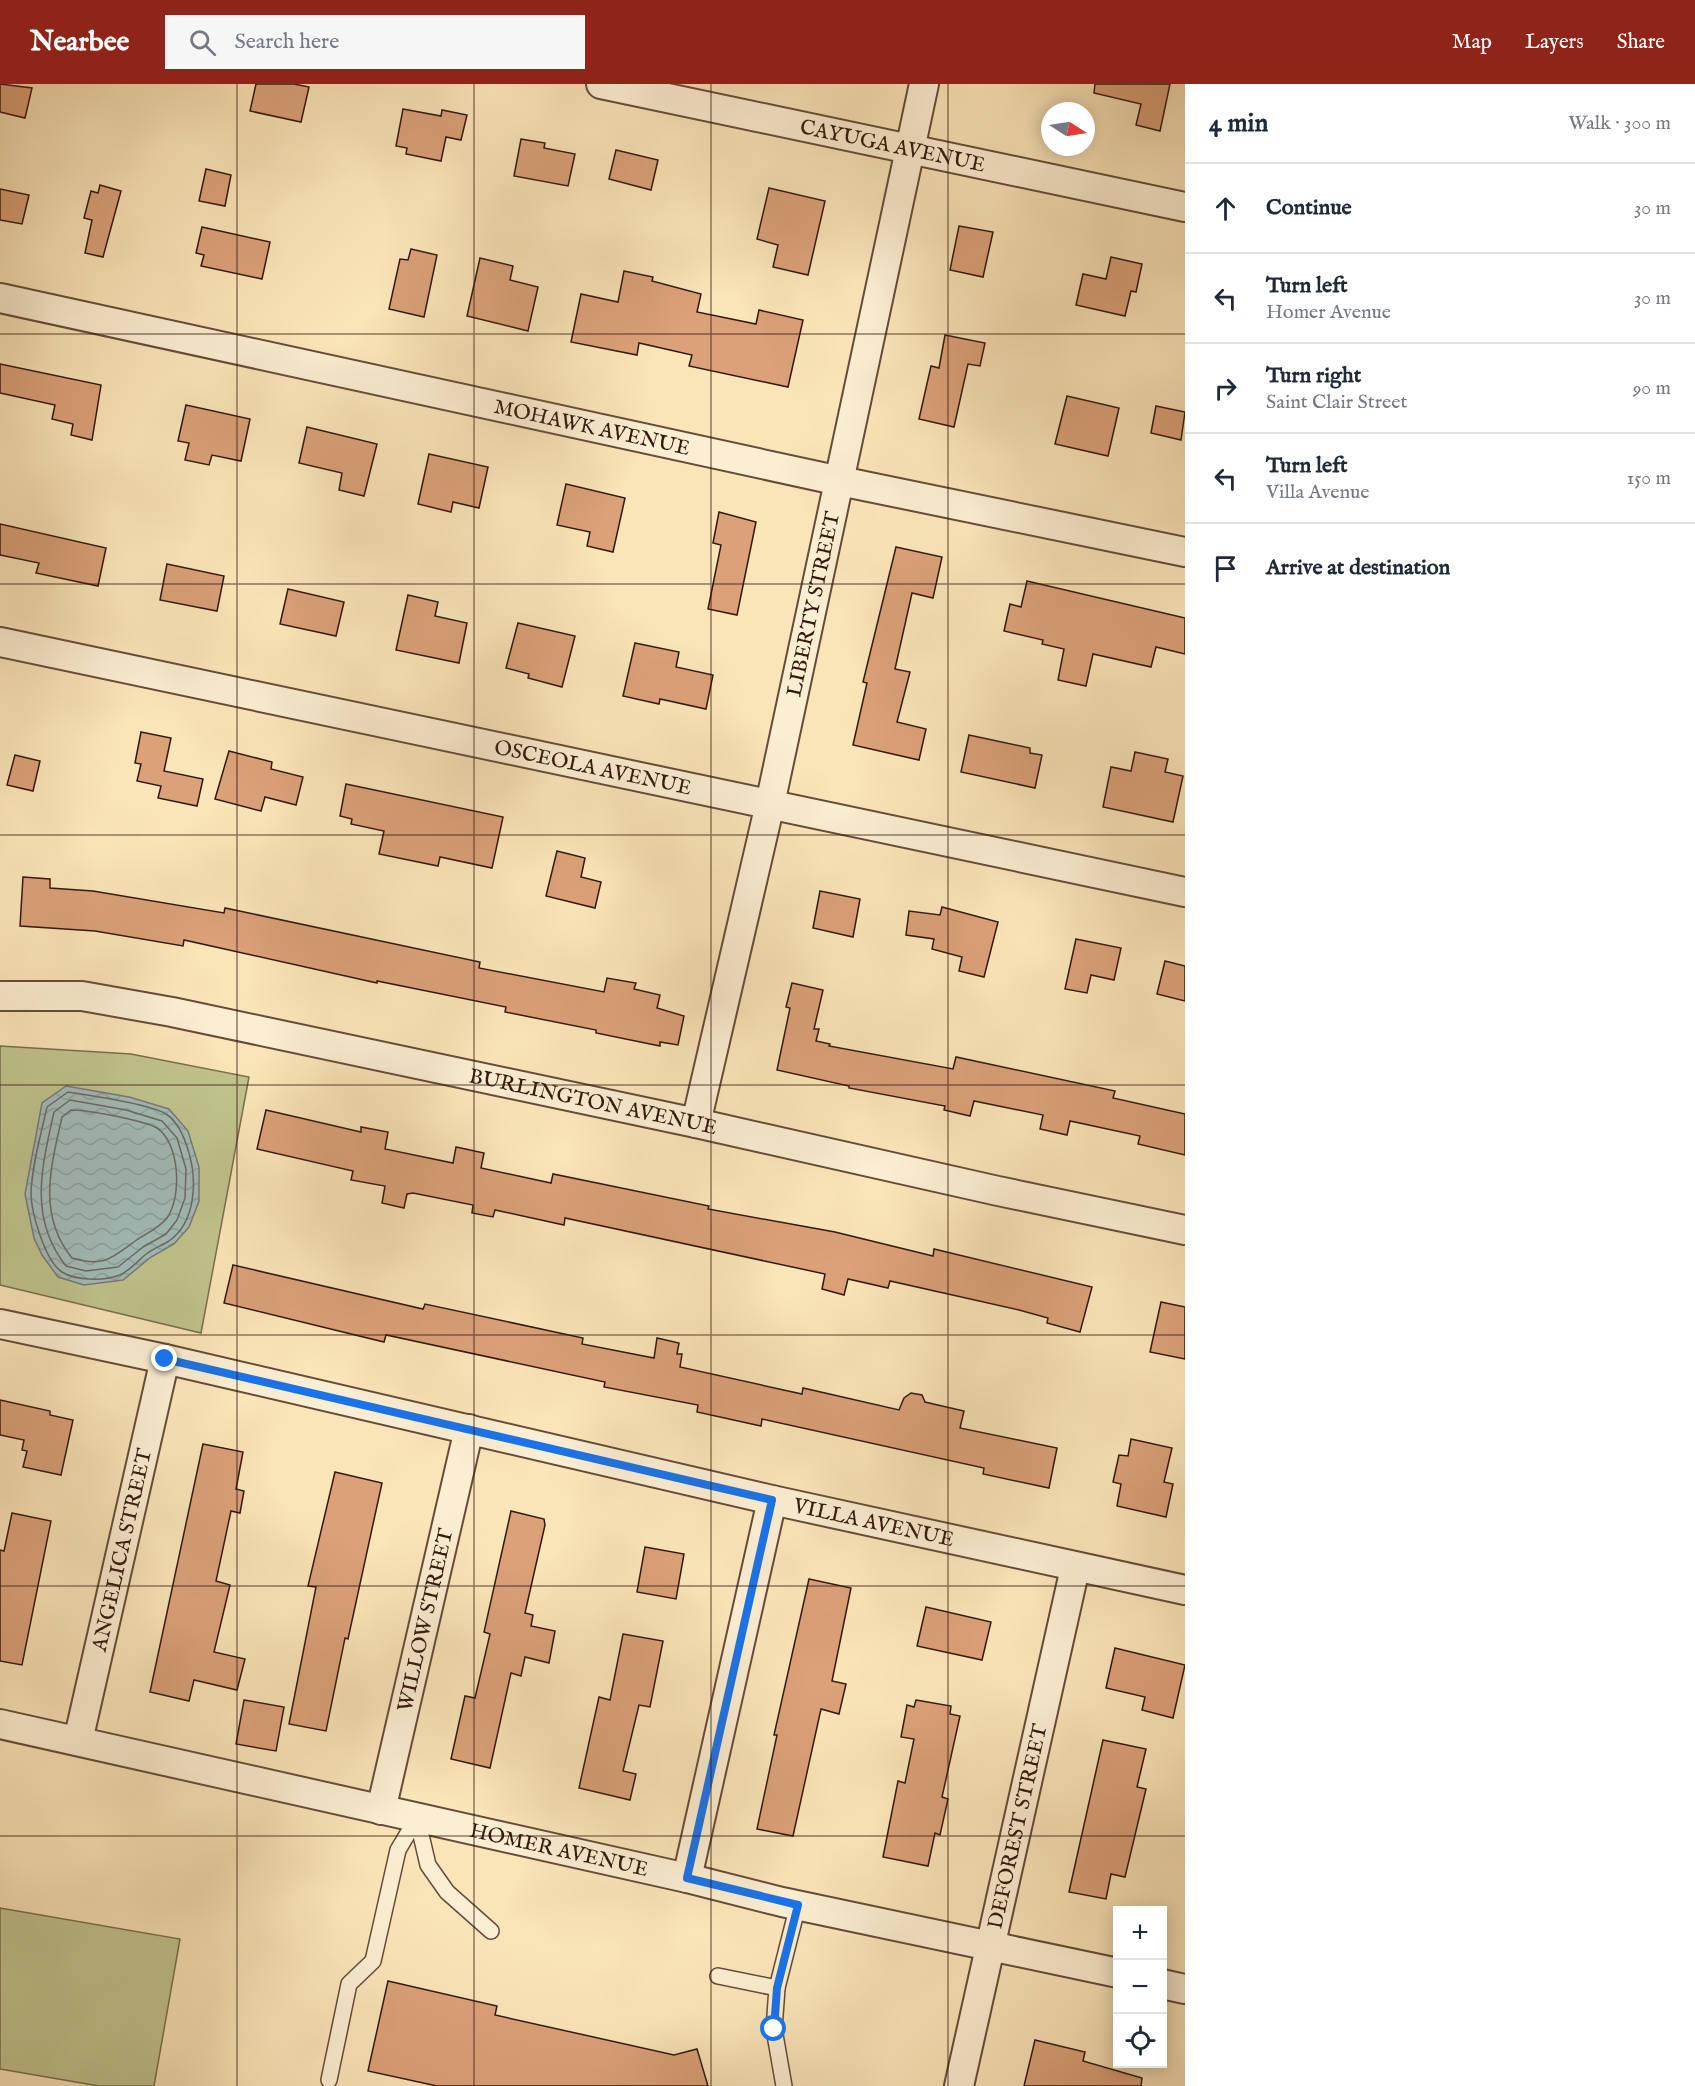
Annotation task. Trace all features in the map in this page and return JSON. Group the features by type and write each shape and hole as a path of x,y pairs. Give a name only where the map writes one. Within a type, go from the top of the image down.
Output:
{"street":[{"name":"CAYUGA AVENUE","path":"601,84 910,151 1185,207"},
{"name":"LIBERTY STREET","path":"696,1123 770,804 924,84"},
{"name":"MOHAWK AVENUE","path":"0,298 840,481 1185,552"},
{"name":"OSCEOLA AVENUE","path":"0,642 1185,892"},
{"name":"BURLINGTON AVENUE","path":"0,996 82,996 172,1012 1185,1230"},
{"name":"VILLA AVENUE","path":"0,1324 165,1359 772,1500 1075,1568 1185,1590"},
{"name":"ANGELICA STREET","path":"78,1741 165,1359"},
{"name":"WILLOW STREET","path":"381,1810 469,1429"},
{"path":"687,1878 772,1500"},
{"name":"DEFOREST STREET","path":"959,2086 1075,1568"},
{"name":"HOMER AVENUE","path":"0,1724 798,1905 1113,1972"},
{"path":"1167,1985 1185,1989"}],"lane":[{"path":"417,1818 428,1865 447,1892 491,1931"},
{"path":"329,2080 349,1984 373,1961 398,1850 417,1818"},
{"path":"784,2086 774,2029 777,1988 798,1905"},
{"path":"718,1976 777,1988"}],"green space":[{"path":"0,1046 131,1054 249,1077 201,1333 0,1285"},
{"path":"0,1908 180,1939 154,2086 99,2086 0,2069"}],"water":[{"path":"66,1086 129,1097 169,1109 188,1131 199,1167 199,1201 189,1227 174,1244 151,1257 123,1280 84,1285 58,1277 42,1255 34,1238 25,1194 42,1103"}],"building":[{"path":"0,84 32,88 25,118 0,112"},
{"path":"256,84 294,84 309,87 301,122 250,111"},
{"path":"1095,84 1170,84 1160,131 1136,125 1141,104 1094,93"},
{"path":"403,109 441,116 442,110 467,115 461,140 446,137 441,161 406,154 407,148 396,146"},
{"path":"521,139 545,143 544,148 575,154 568,186 514,176"},
{"path":"616,150 658,160 651,190 609,179"},
{"path":"206,169 231,175 225,206 199,201"},
{"path":"100,185 121,191 103,257 85,253 92,220 84,218 91,191 98,193"},
{"path":"769,188 825,201 808,275 773,267 778,245 757,239"},
{"path":"0,189 29,195 22,224 0,220"},
{"path":"959,226 993,232 983,277 950,270"},
{"path":"202,227 270,242 262,279 201,266 204,255 196,253"},
{"path":"411,249 437,255 424,317 389,309 400,259 408,260"},
{"path":"1111,257 1142,264 1136,292 1131,291 1125,316 1076,305 1083,274 1106,279"},
{"path":"480,258 513,266 510,280 538,287 528,331 467,316"},
{"path":"624,271 653,277 652,281 701,294 697,312 756,324 759,310 803,320 788,387 689,366 692,355 639,343 637,355 571,342 581,294 618,302"},
{"path":"945,335 985,343 980,366 968,364 954,427 919,419 931,366 939,368"},
{"path":"0,364 101,385 92,440 71,435 73,424 52,419 55,405 0,393"},
{"path":"1067,396 1119,408 1108,456 1055,444"},
{"path":"186,405 250,419 241,461 212,455 209,465 185,460 189,443 178,441"},
{"path":"1156,406 1185,412 1181,440 1151,433"},
{"path":"307,427 377,444 364,496 339,490 342,473 299,463"},
{"path":"429,454 488,467 479,508 453,502 451,512 418,504"},
{"path":"566,484 625,498 613,552 587,546 590,532 557,525"},
{"path":"719,512 756,522 737,615 708,609 721,545 713,543"},
{"path":"0,524 106,548 98,586 36,573 39,563 0,555"},
{"path":"896,547 942,557 933,598 912,593 895,669 910,672 897,722 926,729 919,760 853,745 867,683 863,682"},
{"path":"167,564 224,576 217,611 160,600"},
{"path":"1027,581 1185,618 1185,654 1156,647 1151,667 1093,654 1086,686 1058,680 1064,649 1042,644 1043,640 1004,631 1010,604 1021,607"},
{"path":"288,589 344,602 336,636 280,624"},
{"path":"408,595 438,602 435,616 467,623 459,663 396,650"},
{"path":"518,623 575,636 562,687 528,678 529,674 506,668"},
{"path":"635,643 679,652 676,667 713,675 706,709 660,699 659,704 623,696"},
{"path":"141,732 171,738 164,771 203,779 197,806 158,798 161,786 137,781 141,764 135,763"},
{"path":"969,735 1030,748 1030,753 1042,755 1035,788 961,772"},
{"path":"229,751 272,762 271,769 303,777 296,805 265,797 261,811 215,799"},
{"path":"1135,752 1168,759 1165,772 1183,776 1173,822 1103,807 1111,767 1131,771"},
{"path":"15,755 40,761 33,791 7,785"},
{"path":"346,784 503,817 492,868 440,857 438,866 379,854 384,831 351,824 352,819 340,816"},
{"path":"557,851 585,858 581,877 601,882 595,908 546,896"},
{"path":"23,877 50,879 50,888 93,891 224,913 225,908 480,962 479,968 604,992 607,978 636,983 634,989 660,995 657,1008 684,1016 678,1045 660,1042 660,1046 596,1033 596,1030 505,1012 506,1007 377,981 377,983 184,940 183,946 95,931 20,926"},
{"path":"820,891 860,899 853,937 813,928"},
{"path":"942,907 998,922 984,977 959,971 962,957 932,949 934,939 906,935 909,911 940,915"},
{"path":"1076,939 1121,948 1114,980 1091,975 1087,993 1065,989"},
{"path":"1165,961 1185,966 1185,1001 1157,994"},
{"path":"792,983 823,990 814,1029 819,1029 816,1041 830,1044 829,1046 953,1069 956,1057 1115,1091 1113,1098 1185,1114 1185,1155 1138,1144 1140,1136 1070,1121 1067,1135 1040,1129 1043,1115 974,1101 970,1116 944,1110 945,1106 849,1088 849,1086 777,1070 790,1008 786,1007"},
{"path":"266,1110 361,1132 361,1127 388,1132 385,1149 453,1163 456,1147 484,1153 481,1168 551,1183 553,1174 709,1206 708,1209 835,1232 933,1256 934,1249 1092,1287 1080,1332 1047,1323 1048,1318 1019,1310 890,1281 888,1288 848,1279 844,1295 822,1289 825,1274 565,1218 564,1225 495,1210 493,1217 472,1213 473,1205 413,1193 407,1194 404,1208 382,1203 385,1186 351,1180 353,1171 257,1149"},
{"path":"233,1265 423,1309 425,1304 583,1338 582,1344 654,1358 657,1338 679,1343 677,1354 682,1354 680,1367 802,1394 803,1388 899,1410 904,1398 911,1393 922,1395 925,1402 964,1411 960,1428 1057,1448 1049,1488 983,1474 984,1468 762,1419 761,1426 697,1412 698,1405 604,1387 605,1382 386,1335 384,1342 224,1303"},
{"path":"1161,1302 1185,1307 1185,1359 1150,1352"},
{"path":"0,1400 50,1411 50,1415 73,1420 61,1475 23,1467 27,1451 22,1450 24,1440 0,1435"},
{"path":"1131,1439 1172,1448 1164,1482 1173,1484 1166,1517 1117,1506 1121,1484 1113,1482 1119,1455 1128,1456"},
{"path":"203,1444 243,1452 236,1489 244,1491 240,1513 231,1511 216,1581 230,1585 214,1652 245,1659 237,1690 194,1680 189,1701 150,1692"},
{"path":"335,1472 382,1483 348,1639 345,1638 326,1731 289,1724 316,1587 308,1586"},
{"path":"511,1511 544,1519 545,1525 525,1613 533,1615 531,1626 555,1631 549,1663 525,1657 521,1676 511,1673 490,1768 451,1759 465,1696 475,1698 490,1634 484,1632"},
{"path":"12,1513 51,1521 22,1665 0,1661 0,1550 4,1551"},
{"path":"645,1547 684,1554 676,1599 637,1592"},
{"path":"809,1579 851,1588 832,1681 846,1684 839,1714 821,1709 793,1836 757,1829 777,1735 774,1735"},
{"path":"926,1607 991,1622 982,1660 917,1646"},
{"path":"623,1634 663,1641 650,1707 639,1705 623,1771 636,1774 630,1800 579,1788 599,1697 610,1700"},
{"path":"1115,1648 1185,1665 1173,1718 1142,1710 1145,1697 1106,1688"},
{"path":"244,1700 284,1707 276,1751 236,1744"},
{"path":"916,1700 951,1706 950,1714 960,1716 942,1797 948,1799 940,1835 935,1833 928,1866 883,1857 898,1781 905,1783 914,1739 901,1737 907,1705 914,1707"},
{"path":"1103,1740 1146,1749 1137,1787 1146,1789 1125,1877 1111,1874 1106,1899 1069,1892"},
{"path":"388,1981 497,2006 495,2015 674,2055 697,2049 708,2086 437,2086 368,2071"},
{"path":"1035,2040 1085,2052 1083,2061 1142,2078 1141,2086 1024,2086"}],"route":[{"path":"165,1359 772,1500 687,1878 798,1905 777,1988 774,2029"}]}
